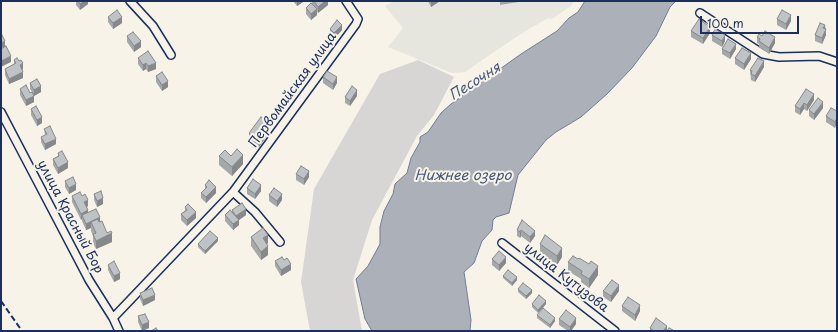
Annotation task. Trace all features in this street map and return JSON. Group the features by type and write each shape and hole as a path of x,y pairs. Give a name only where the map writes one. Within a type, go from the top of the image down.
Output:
{"street":[{"path":"130,1 153,26 171,55"},
{"name":"Первомайская улица","path":"113,318 233,192 356,24 358,19 346,1"},
{"path":"700,13 763,54 779,57 819,56 837,62"},
{"name":"улица Красный Бор","path":"1,112 89,280 113,318 119,331"},
{"path":"233,192 255,212 280,242"},
{"name":"улица Кутузова","path":"502,243 615,331"}],"shaded area":[{"path":"395,1 574,1 571,6 552,19 548,18 519,35 465,72 452,73 388,47 403,28 385,6"},
{"path":"418,60 454,77 434,115 417,136 372,220 353,280 362,331 310,331 301,282 314,189 380,74"}],"water":[{"name":"Нижнее озеро","path":"585,1 676,1 670,7 656,36 632,68 607,94 581,117 546,140 518,175 509,213 496,217 493,220 492,230 482,241 474,263 464,272 471,320 470,331 372,331 365,319 356,279 368,266 380,244 380,227 384,211 393,194 395,184 407,173 411,158 420,142 420,137 428,132 441,113 451,104 521,54 557,31 569,18 578,12"}],"building":[{"path":"314,1 325,1 318,7"},
{"path":"311,3 317,9 311,14 306,8"},
{"path":"117,10 122,17 113,23 108,17"},
{"path":"782,10 791,15 786,24 777,19"},
{"path":"699,19 710,27 703,38 691,31"},
{"path":"337,20 342,25 334,33 330,29"},
{"path":"820,23 825,25 823,28 826,29 822,38 815,35"},
{"path":"715,29 725,35 722,41 712,35"},
{"path":"765,31 775,37 769,48 759,41 760,39 757,37 759,34 762,36"},
{"path":"133,32 141,41 134,46 127,36"},
{"path":"1,33 5,41 1,43"},
{"path":"728,39 736,44 730,53 722,49"},
{"path":"6,46 11,56 1,61 1,49"},
{"path":"742,48 751,53 744,64 735,58"},
{"path":"148,51 156,63 148,66 146,63 143,65 138,58"},
{"path":"17,58 23,63 20,65 23,72 9,79 5,69 16,63 14,60"},
{"path":"758,58 764,61 755,76 751,74 752,71 750,70"},
{"path":"327,71 337,77 333,84 323,77"},
{"path":"162,72 168,81 162,85 156,76"},
{"path":"37,79 41,86 34,90 30,83"},
{"path":"26,85 30,93 32,92 34,96 26,100 20,89"},
{"path":"352,86 357,90 350,101 345,97"},
{"path":"806,89 814,94 807,105 804,103 800,109 795,106"},
{"path":"818,98 823,102 814,114 809,110"},
{"path":"36,106 42,117 37,120 31,109"},
{"path":"831,108 837,111 837,118 835,122 826,116"},
{"path":"261,117 270,123 259,138 256,136 255,138 249,133"},
{"path":"50,126 56,139 45,144 41,137 47,134 44,129"},
{"path":"237,149 243,155 232,167 219,156 225,150 231,156"},
{"path":"62,151 68,162 58,168 53,159 59,156 58,153"},
{"path":"301,166 309,171 304,179 296,174"},
{"path":"73,177 76,184 69,188 65,181"},
{"path":"253,179 261,185 255,194 247,188"},
{"path":"209,180 216,187 206,197 201,193 207,187 205,185"},
{"path":"274,188 282,194 277,201 269,195"},
{"path":"101,191 103,198 97,201 94,194"},
{"path":"80,192 82,196 85,194 88,200 84,202 88,210 81,214 72,196"},
{"path":"242,203 246,209 236,216 232,210"},
{"path":"188,204 196,212 187,220 181,214 187,210 185,207"},
{"path":"96,209 100,217 86,224 82,215"},
{"path":"230,210 239,220 233,224 225,215"},
{"path":"98,219 99,222 102,221 107,233 111,231 112,233 96,241 93,234 96,233 91,222"},
{"path":"522,220 535,231 530,237 521,230 520,232 517,230"},
{"path":"263,228 268,235 263,238 268,246 261,252 251,237"},
{"path":"210,231 218,238 205,251 198,244"},
{"path":"545,235 562,248 557,256 540,244"},
{"path":"499,251 506,257 499,265 492,259"},
{"path":"573,256 589,264 591,261 598,266 589,279 581,274 582,271 568,262"},
{"path":"282,257 284,260 287,258 291,264 281,270 275,261"},
{"path":"114,261 120,273 114,276 108,265"},
{"path":"508,270 517,277 512,283 503,276"},
{"path":"612,280 619,285 611,296 603,291"},
{"path":"523,283 532,290 526,296 518,289"},
{"path":"152,288 155,295 143,300 140,293"},
{"path":"539,295 546,301 538,310 532,304"},
{"path":"628,297 640,305 635,315 622,306"},
{"path":"543,308 555,318 550,325 537,315"},
{"path":"566,310 576,318 570,327 559,319"},
{"path":"145,314 149,322 142,325 138,316"},
{"path":"656,318 667,326 663,331 654,331 650,328"},
{"path":"156,328 158,331 151,331"},
{"path":"669,328 673,330 667,331"}],"railway":[{"path":"1,301 22,331"}],"water label":[{"name":"Песочня","path":"475,82"}]}
